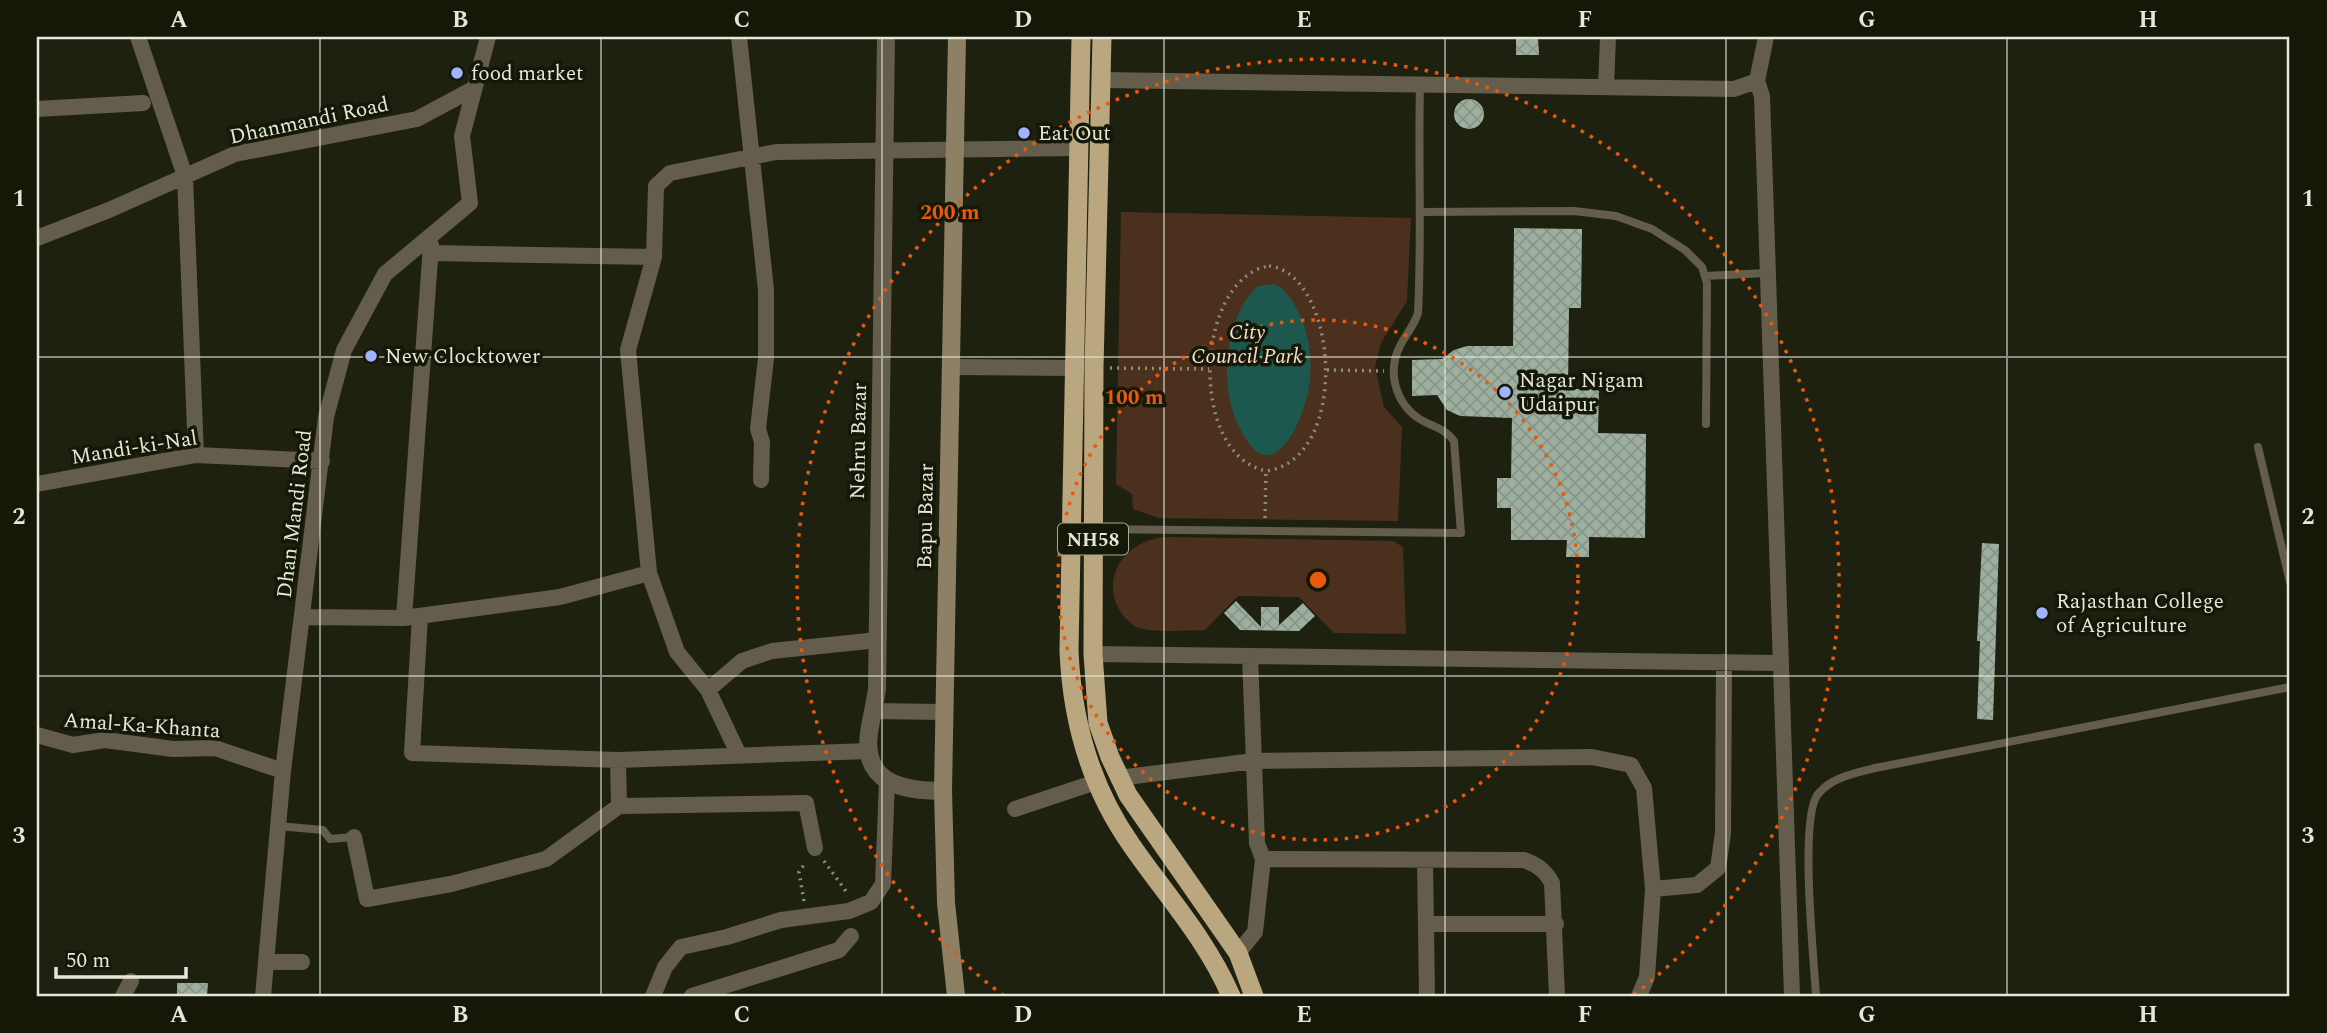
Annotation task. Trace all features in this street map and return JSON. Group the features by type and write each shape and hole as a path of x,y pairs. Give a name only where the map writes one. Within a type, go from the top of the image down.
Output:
{"highway":[{"name":"NH58","path":"1081,37 1079,148 1084,368 1093,529 1093,654 1098,723 1118,778 1238,953 1255,996"},
{"name":"NH58","path":"1102,37 1070,671 1080,735 1096,782 1117,823 1194,930 1231,996"}],"main road":[{"name":"Bapu Bazar","path":"956,996 946,903 943,712 957,37"}],"street":[{"path":"138,37 185,176 196,455"},
{"path":"473,89 488,37"},
{"path":"739,37 766,290 766,358 758,429 762,442 761,480"},
{"name":"Nehru Bazar","path":"869,751 878,640 886,37"},
{"path":"1606,87 1608,37"},
{"path":"1766,37 1757,81 1762,96 1792,996"},
{"path":"1101,80 1734,89 1757,81"},
{"name":"Dhanmandi Road","path":"37,238 235,155 416,119 473,89"},
{"name":"Dhan Mandi Road","path":"263,996 283,771 326,417 344,350 385,274 432,232 470,203 462,136 473,89"},
{"path":"37,109 143,103"},
{"path":"739,755 708,690 677,652 649,573 628,350 654,257 656,186 670,173 776,152 1079,148"},
{"path":"432,232 412,617 412,753 618,760 869,751 872,763 887,781 909,790 943,791"},
{"path":"431,253 654,257"},
{"path":"950,367 1084,368"},
{"name":"Mandi-ki-Nal","path":"37,484 196,455 322,461"},
{"path":"303,617 412,617 560,597 649,573"},
{"path":"708,690 742,661 772,651 878,640"},
{"path":"1093,654 1779,663"},
{"path":"1238,953 1255,932 1263,859 1257,843 1250,656"},
{"path":"1653,888 1697,885 1718,867 1723,833 1724,662"},
{"path":"874,711 943,712"},
{"name":"Amal-Ka-Khanta","path":"37,735 73,745 105,740 173,749 215,748 283,771"},
{"path":"1118,778 1254,761 1592,757 1631,765 1644,788 1653,888 1647,977 1639,996"},
{"path":"618,760 619,806"},
{"path":"653,996 665,967 681,947 727,937 781,920 858,907 871,902 883,884 887,781"},
{"path":"1015,809 1096,782"},
{"path":"355,837 367,900 452,884 546,859 619,806 806,803 815,848"},
{"path":"1263,859 1524,860 1536,865 1547,872 1552,883 1556,924 1557,996"},
{"path":"1425,860 1427,996"},
{"path":"1427,924 1556,924"},
{"path":"692,996 839,950 851,936"},
{"path":"266,962 302,962"}],"lane":[{"path":"1093,529 1461,533 1454,440 1408,410 1399,397 1393,371 1398,350 1418,313 1422,212 1418,191 1420,85"},
{"path":"1422,212 1574,211 1616,216 1652,229 1685,250 1702,267 1705,276 1708,303 1706,424"},
{"path":"1705,276 1767,273"},
{"path":"2258,447 2290,582"},
{"path":"1816,996 1808,824 1813,803 1830,783 1875,768 2290,687"},
{"path":"278,826 323,830 330,839 355,837"}],"path":[{"path":"1269,266 1292,276 1303,290 1320,327 1327,370 1319,416 1306,445 1290,464 1266,471 1244,462 1228,442 1215,414 1209,369 1215,332 1227,302 1248,276 1269,266"},
{"path":"1084,368 1209,369"},
{"path":"1327,370 1393,371"},
{"path":"1265,531 1266,471"},
{"path":"806,917 800,872 815,848 858,907"}],"green space":[{"name":"City Council Park","path":"1121,212 1411,218 1407,301 1381,343 1375,367 1384,407 1402,427 1398,521 1159,518 1133,509 1132,494 1116,484"},
{"path":"1166,537 1393,541 1403,547 1406,634 1334,633 1299,597 1238,596 1205,630 1163,631 1136,627 1122,614 1115,600 1115,574 1128,553 1139,545"}],"water":[{"path":"1274,284 1287,293 1304,324 1310,351 1310,370 1308,391 1298,422 1281,449 1270,455 1259,453 1242,433 1230,401 1227,375 1230,339 1243,305 1258,286"}],"building":[{"path":"1516,37 1538,37 1539,55 1516,55"},
{"path":"1469,99 1480,103 1484,114 1480,125 1469,129 1458,125 1454,114 1458,103"},
{"name":"Nagar Nigam Udaipur","path":"1514,228 1582,229 1581,308 1569,308 1568,389 1599,389 1598,433 1646,434 1645,538 1589,537 1589,557 1566,557 1567,540 1511,540 1511,508 1497,508 1497,478 1511,478 1512,418 1460,416 1447,410 1437,395 1412,396 1412,360 1442,359 1454,350 1467,346 1513,346"},
{"name":"New Clocktower","path":"368,348 374,348 378,355 374,362 368,362 364,358 364,352"},
{"path":"1982,543 1999,544 1993,720 1977,719 1980,641 1977,641"},
{"path":"1236,601 1261,627 1261,607 1279,607 1279,625 1303,603 1315,616 1299,631 1240,630 1224,613"},
{"path":"177,983 208,983 207,996 177,996"}],"place":[{"name":"food market","path":"457,73"},
{"name":"Eat Out","path":"1024,133"},
{"name":"New Clocktower","path":"371,356"},
{"name":"Nagar Nigam Udaipur","path":"1505,392"},
{"name":"Rajasthan College of Agriculture","path":"2042,613"}]}
